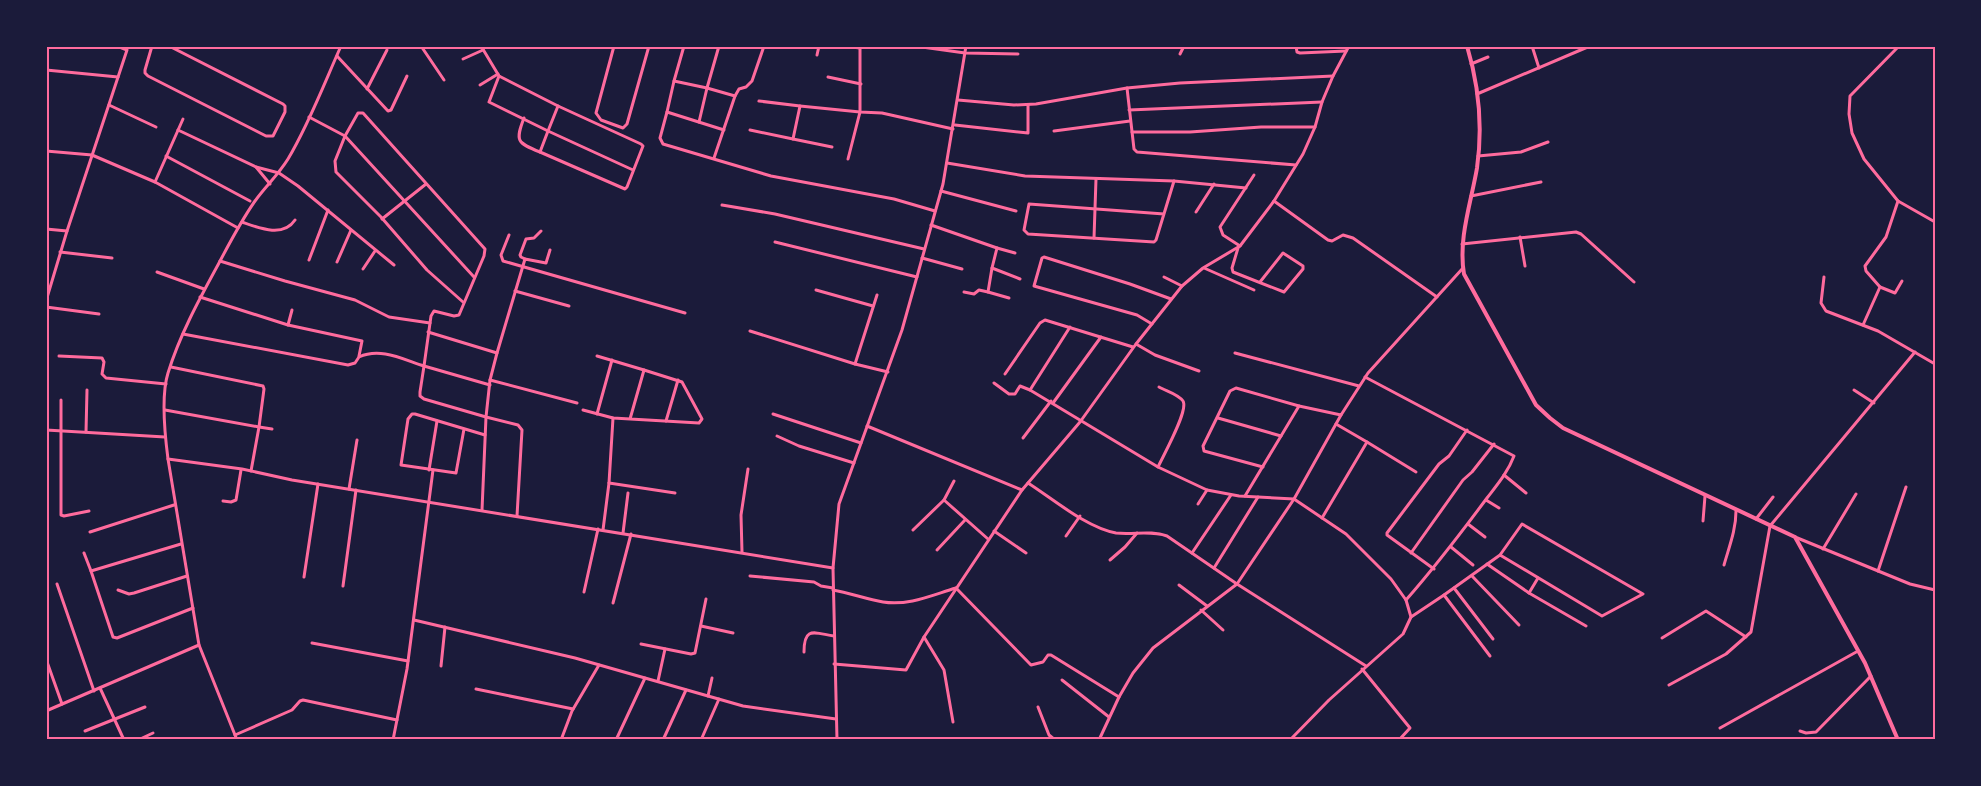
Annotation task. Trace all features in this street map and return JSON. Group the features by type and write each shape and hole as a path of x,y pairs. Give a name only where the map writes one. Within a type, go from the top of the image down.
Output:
{"street":[{"path":"46,301 60,252 127,48 117,46"},
{"path":"152,46 145,70 148,76 266,136 273,136 285,112 285,106 169,46"},
{"path":"237,740 199,645 174,505 165,436 166,384 170,367 183,334 204,289 256,199 279,173 309,117 341,46"},
{"path":"421,46 444,80"},
{"path":"481,46 499,75 558,106 641,144 643,148 627,187 623,189 530,148 518,140 517,136 524,118"},
{"path":"614,46 596,113 601,120 624,128 627,124 649,46"},
{"path":"684,46 674,81 661,142 772,176 894,199 935,211"},
{"path":"699,122 719,46"},
{"path":"817,55 818,46"},
{"path":"844,46 860,47 860,112 848,159"},
{"path":"838,740 834,664 833,568 839,504 902,330 941,191 954,127 966,46"},
{"path":"1180,54 1184,46"},
{"path":"1296,46 1298,53 1346,51"},
{"path":"834,664 906,670 924,636 1022,490 1082,420 1134,346 1182,286 1203,268 1239,246 1274,201 1296,165 1315,127 1322,102 1349,46"},
{"path":"1467,46 1478,94 1481,123 1478,156 1462,244 1464,274 1536,405 1563,428 1736,511 1794,537 1910,584 1935,590"},
{"path":"1532,46 1539,68"},
{"path":"1478,94 1590,46"},
{"path":"1900,46 1850,96 1849,114 1852,133 1864,159 1898,201 1935,222"},
{"path":"922,47 965,53 1018,54"},
{"path":"714,158 738,89 746,87 752,81 763,49"},
{"path":"367,89 386,50"},
{"path":"463,60 483,50"},
{"path":"336,56 386,110 390,111 407,76"},
{"path":"1471,64 1488,57"},
{"path":"46,70 118,77"},
{"path":"480,85 499,75"},
{"path":"499,75 489,102 633,170"},
{"path":"958,100 1028,105 1127,88 1190,82 1334,76"},
{"path":"828,77 861,84"},
{"path":"674,81 735,96"},
{"path":"1127,88 1134,149 1141,153 1296,165"},
{"path":"759,101 882,113 954,127 1028,133 1028,105"},
{"path":"1129,110 1322,102"},
{"path":"109,104 156,127"},
{"path":"540,152 558,106"},
{"path":"793,139 800,106"},
{"path":"668,112 724,130"},
{"path":"464,302 426,270 335,169 335,161 345,136 358,113 363,113 485,249 484,256 458,316 434,311 428,332 420,392 421,398 518,425 522,430 517,516"},
{"path":"309,117 345,136 474,277"},
{"path":"155,182 183,119"},
{"path":"1054,131 1130,121"},
{"path":"1132,132 1190,132 1261,127 1315,127"},
{"path":"178,130 256,167 279,173 298,186 394,265"},
{"path":"750,130 832,147"},
{"path":"1478,156 1521,152 1548,142"},
{"path":"46,151 92,155 155,182 238,228"},
{"path":"166,156 250,201"},
{"path":"947,164 1025,176 1174,181 1246,188"},
{"path":"256,167 270,184"},
{"path":"1239,246 1223,235 1220,228 1254,175"},
{"path":"1094,238 1096,178"},
{"path":"1164,214 1029,204 1024,230 1028,234 1154,242 1156,240 1164,214 1174,181"},
{"path":"1471,196 1541,182"},
{"path":"382,219 426,184"},
{"path":"1196,212 1214,184"},
{"path":"941,191 1016,211"},
{"path":"1274,201 1328,240 1333,240 1343,235 1353,238 1437,297"},
{"path":"1898,201 1886,237 1865,266 1866,271 1880,287 1895,293 1902,281"},
{"path":"722,205 775,214 924,249"},
{"path":"309,260 328,210"},
{"path":"242,222 266,229 280,230 290,226 294,220"},
{"path":"931,225 1015,253"},
{"path":"46,229 67,231"},
{"path":"338,262 351,230"},
{"path":"540,231 534,238 526,239 520,256 546,264 550,250"},
{"path":"1462,244 1576,232 1581,234 1634,282"},
{"path":"509,235 501,255 502,260 685,313"},
{"path":"1520,237 1525,266"},
{"path":"775,242 917,277"},
{"path":"1239,246 1232,270 1235,273 1286,292 1303,269 1303,266 1283,253 1260,282"},
{"path":"988,292 997,248"},
{"path":"363,269 375,251"},
{"path":"60,252 112,258"},
{"path":"1152,324 1137,315 1034,286 1042,258 1044,257 1130,284 1171,299"},
{"path":"922,258 962,269"},
{"path":"482,510 486,417 490,380 522,267 526,259"},
{"path":"220,261 285,282 356,300 389,317 430,323"},
{"path":"992,268 1020,279"},
{"path":"1203,268 1254,290"},
{"path":"1099,740 1109,716 1133,673 1153,648 1237,584 1294,500 1341,415 1365,377 1463,268"},
{"path":"157,272 204,289"},
{"path":"1164,277 1182,286"},
{"path":"1824,277 1821,303 1826,311 1878,331 1935,364"},
{"path":"1863,325 1880,287"},
{"path":"816,290 873,306"},
{"path":"964,292 974,294 978,290 1008,298"},
{"path":"515,291 569,306"},
{"path":"854,364 877,295"},
{"path":"183,334 348,365 355,363 359,356 362,341 288,325 200,297"},
{"path":"46,307 99,314"},
{"path":"288,325 292,310"},
{"path":"1005,374 1042,321 1047,320 1134,346 1199,371"},
{"path":"1030,390 1070,327"},
{"path":"428,332 497,352"},
{"path":"750,332 854,364 888,372"},
{"path":"1023,438 1101,337"},
{"path":"1669,685 1726,654 1746,637 1752,629 1770,526 1915,352"},
{"path":"359,356 372,353 398,356 424,366 490,385"},
{"path":"1235,354 1359,386"},
{"path":"59,356 102,358 104,362 102,374 106,378 166,384"},
{"path":"583,410 613,418 699,423 702,421 683,384 678,380 597,356"},
{"path":"597,414 612,360"},
{"path":"170,367 264,386 259,427 250,471"},
{"path":"630,419 644,370"},
{"path":"1365,377 1514,456 1504,475 1451,547 1406,600"},
{"path":"490,380 576,403"},
{"path":"666,421 678,380"},
{"path":"994,383 1011,394 1015,394 1020,386 1030,390 1158,467 1207,490 1258,498 1294,500 1346,534 1391,579 1406,600 1411,617"},
{"path":"1158,467 1177,428 1184,406 1182,400 1177,396 1159,387"},
{"path":"1263,467 1204,451 1203,446 1230,390 1234,388 1299,406 1341,415"},
{"path":"86,432 87,390"},
{"path":"1854,390 1874,403"},
{"path":"61,400 61,515 89,511"},
{"path":"1245,496 1299,406"},
{"path":"166,410 272,429"},
{"path":"464,429 457,471 455,473 400,464 409,416 415,414 485,435"},
{"path":"773,414 861,443"},
{"path":"584,592 600,529 608,483 613,418"},
{"path":"1218,418 1281,436"},
{"path":"429,470 437,421"},
{"path":"1336,424 1416,472"},
{"path":"867,426 1022,490"},
{"path":"46,430 165,436"},
{"path":"1434,569 1387,535 1387,533 1439,464 1449,456 1467,430"},
{"path":"777,436 799,446 854,463"},
{"path":"349,489 357,440"},
{"path":"1322,518 1367,442"},
{"path":"1411,553 1463,480 1472,472 1494,444"},
{"path":"168,459 242,469 318,484 833,568"},
{"path":"223,501 231,502 236,500 242,469"},
{"path":"742,552 741,515 748,469"},
{"path":"392,740 408,661 434,470"},
{"path":"1504,475 1526,493"},
{"path":"913,530 944,500 954,480"},
{"path":"1028,482 1097,527 1117,533 1155,532 1167,536 1237,584 1366,666"},
{"path":"608,483 675,493"},
{"path":"304,577 318,484"},
{"path":"1878,571 1906,487"},
{"path":"343,586 356,490"},
{"path":"1198,504 1207,490"},
{"path":"623,533 628,493"},
{"path":"1192,553 1231,494"},
{"path":"1823,548 1856,494"},
{"path":"1703,521 1705,496"},
{"path":"1756,519 1773,497"},
{"path":"1214,568 1258,498"},
{"path":"944,500 988,539"},
{"path":"1486,500 1498,508"},
{"path":"90,532 174,505"},
{"path":"1724,565 1730,539 1734,531 1736,511"},
{"path":"1066,536 1080,516"},
{"path":"937,550 965,520"},
{"path":"1468,524 1485,537"},
{"path":"1290,740 1328,700 1403,634 1411,617 1500,555 1522,524 1643,594 1602,616 1500,555"},
{"path":"994,531 1026,552"},
{"path":"1110,560 1125,548 1138,533"},
{"path":"613,602 631,534"},
{"path":"1794,537 1871,676 1898,740"},
{"path":"91,571 181,544"},
{"path":"1451,547 1473,565"},
{"path":"84,553 113,637 117,638 193,608"},
{"path":"1487,564 1529,593 1586,626"},
{"path":"118,590 129,594 134,593 187,576"},
{"path":"750,576 814,582 821,586 883,602 901,602 932,596 956,588"},
{"path":"1472,576 1519,625"},
{"path":"1529,593 1538,578"},
{"path":"58,584 94,691"},
{"path":"1179,585 1207,606"},
{"path":"956,588 1031,665 1043,662 1048,655 1051,655 1119,697"},
{"path":"1454,588 1493,639"},
{"path":"1444,595 1490,656"},
{"path":"641,644 695,653 706,599"},
{"path":"1201,610 1223,630"},
{"path":"1662,638 1706,611 1746,637"},
{"path":"414,620 599,665 752,707 836,719"},
{"path":"701,626 733,633"},
{"path":"441,666 445,627"},
{"path":"804,652 804,639 808,634 834,636"},
{"path":"924,636 944,670 953,722"},
{"path":"312,643 408,661"},
{"path":"46,712 199,645"},
{"path":"658,682 665,649"},
{"path":"1720,728 1858,651"},
{"path":"46,659 62,704"},
{"path":"561,740 573,709 599,665"},
{"path":"1362,669 1410,728 1399,740"},
{"path":"1800,731 1806,733 1816,732 1829,721 1871,676"},
{"path":"616,740 645,678"},
{"path":"708,696 712,678"},
{"path":"1062,680 1109,716"},
{"path":"100,688 124,740"},
{"path":"476,689 573,709"},
{"path":"663,740 686,690"},
{"path":"701,740 719,699"},
{"path":"235,735 292,710 303,700 397,720"},
{"path":"85,731 145,707"},
{"path":"1038,707 1049,735 1055,740"},
{"path":"138,740 153,733"}]}
